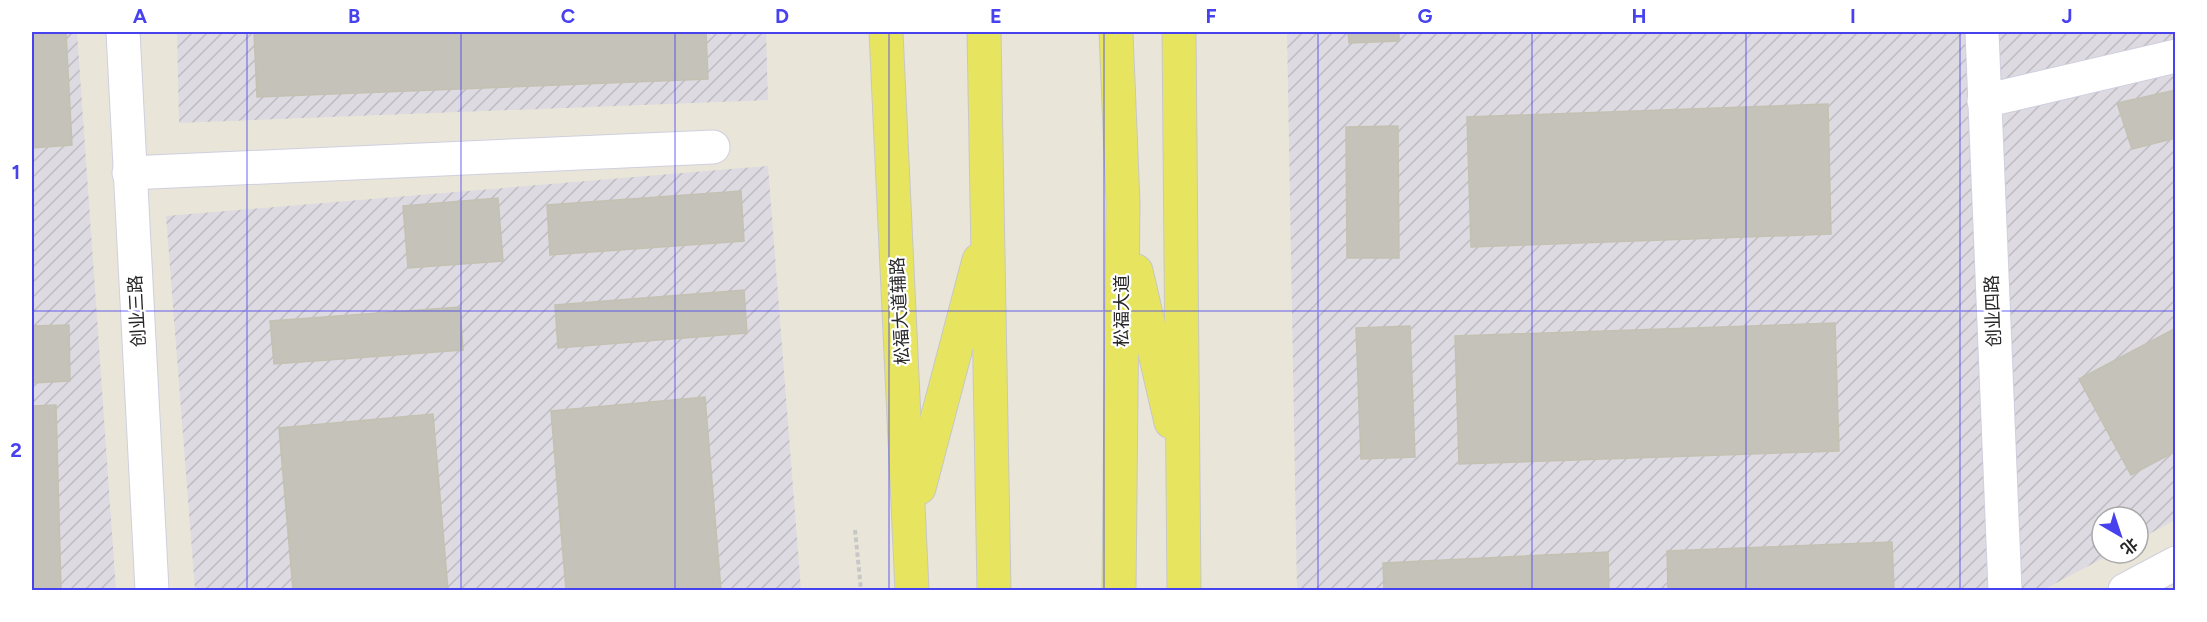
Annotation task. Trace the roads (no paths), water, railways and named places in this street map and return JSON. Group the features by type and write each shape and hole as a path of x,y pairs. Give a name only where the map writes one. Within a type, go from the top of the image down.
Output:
{"main road":[{"name":"松福大道辅路","path":"886,32 911,521 912,591"},
{"path":"984,32 994,591"},
{"name":"松福大道","path":"1116,32 1123,203 1119,591"},
{"path":"1179,32 1184,591"},
{"path":"1123,203 1149,335 1184,476"},
{"path":"911,521 989,223"}],"street":[{"name":"创业三路","path":"123,32 152,591"},
{"name":"创业四路","path":"1982,32 2005,591"},
{"path":"1984,101 2175,56"},
{"path":"129,173 713,147"},
{"path":"2125,591 2175,563"}]}
